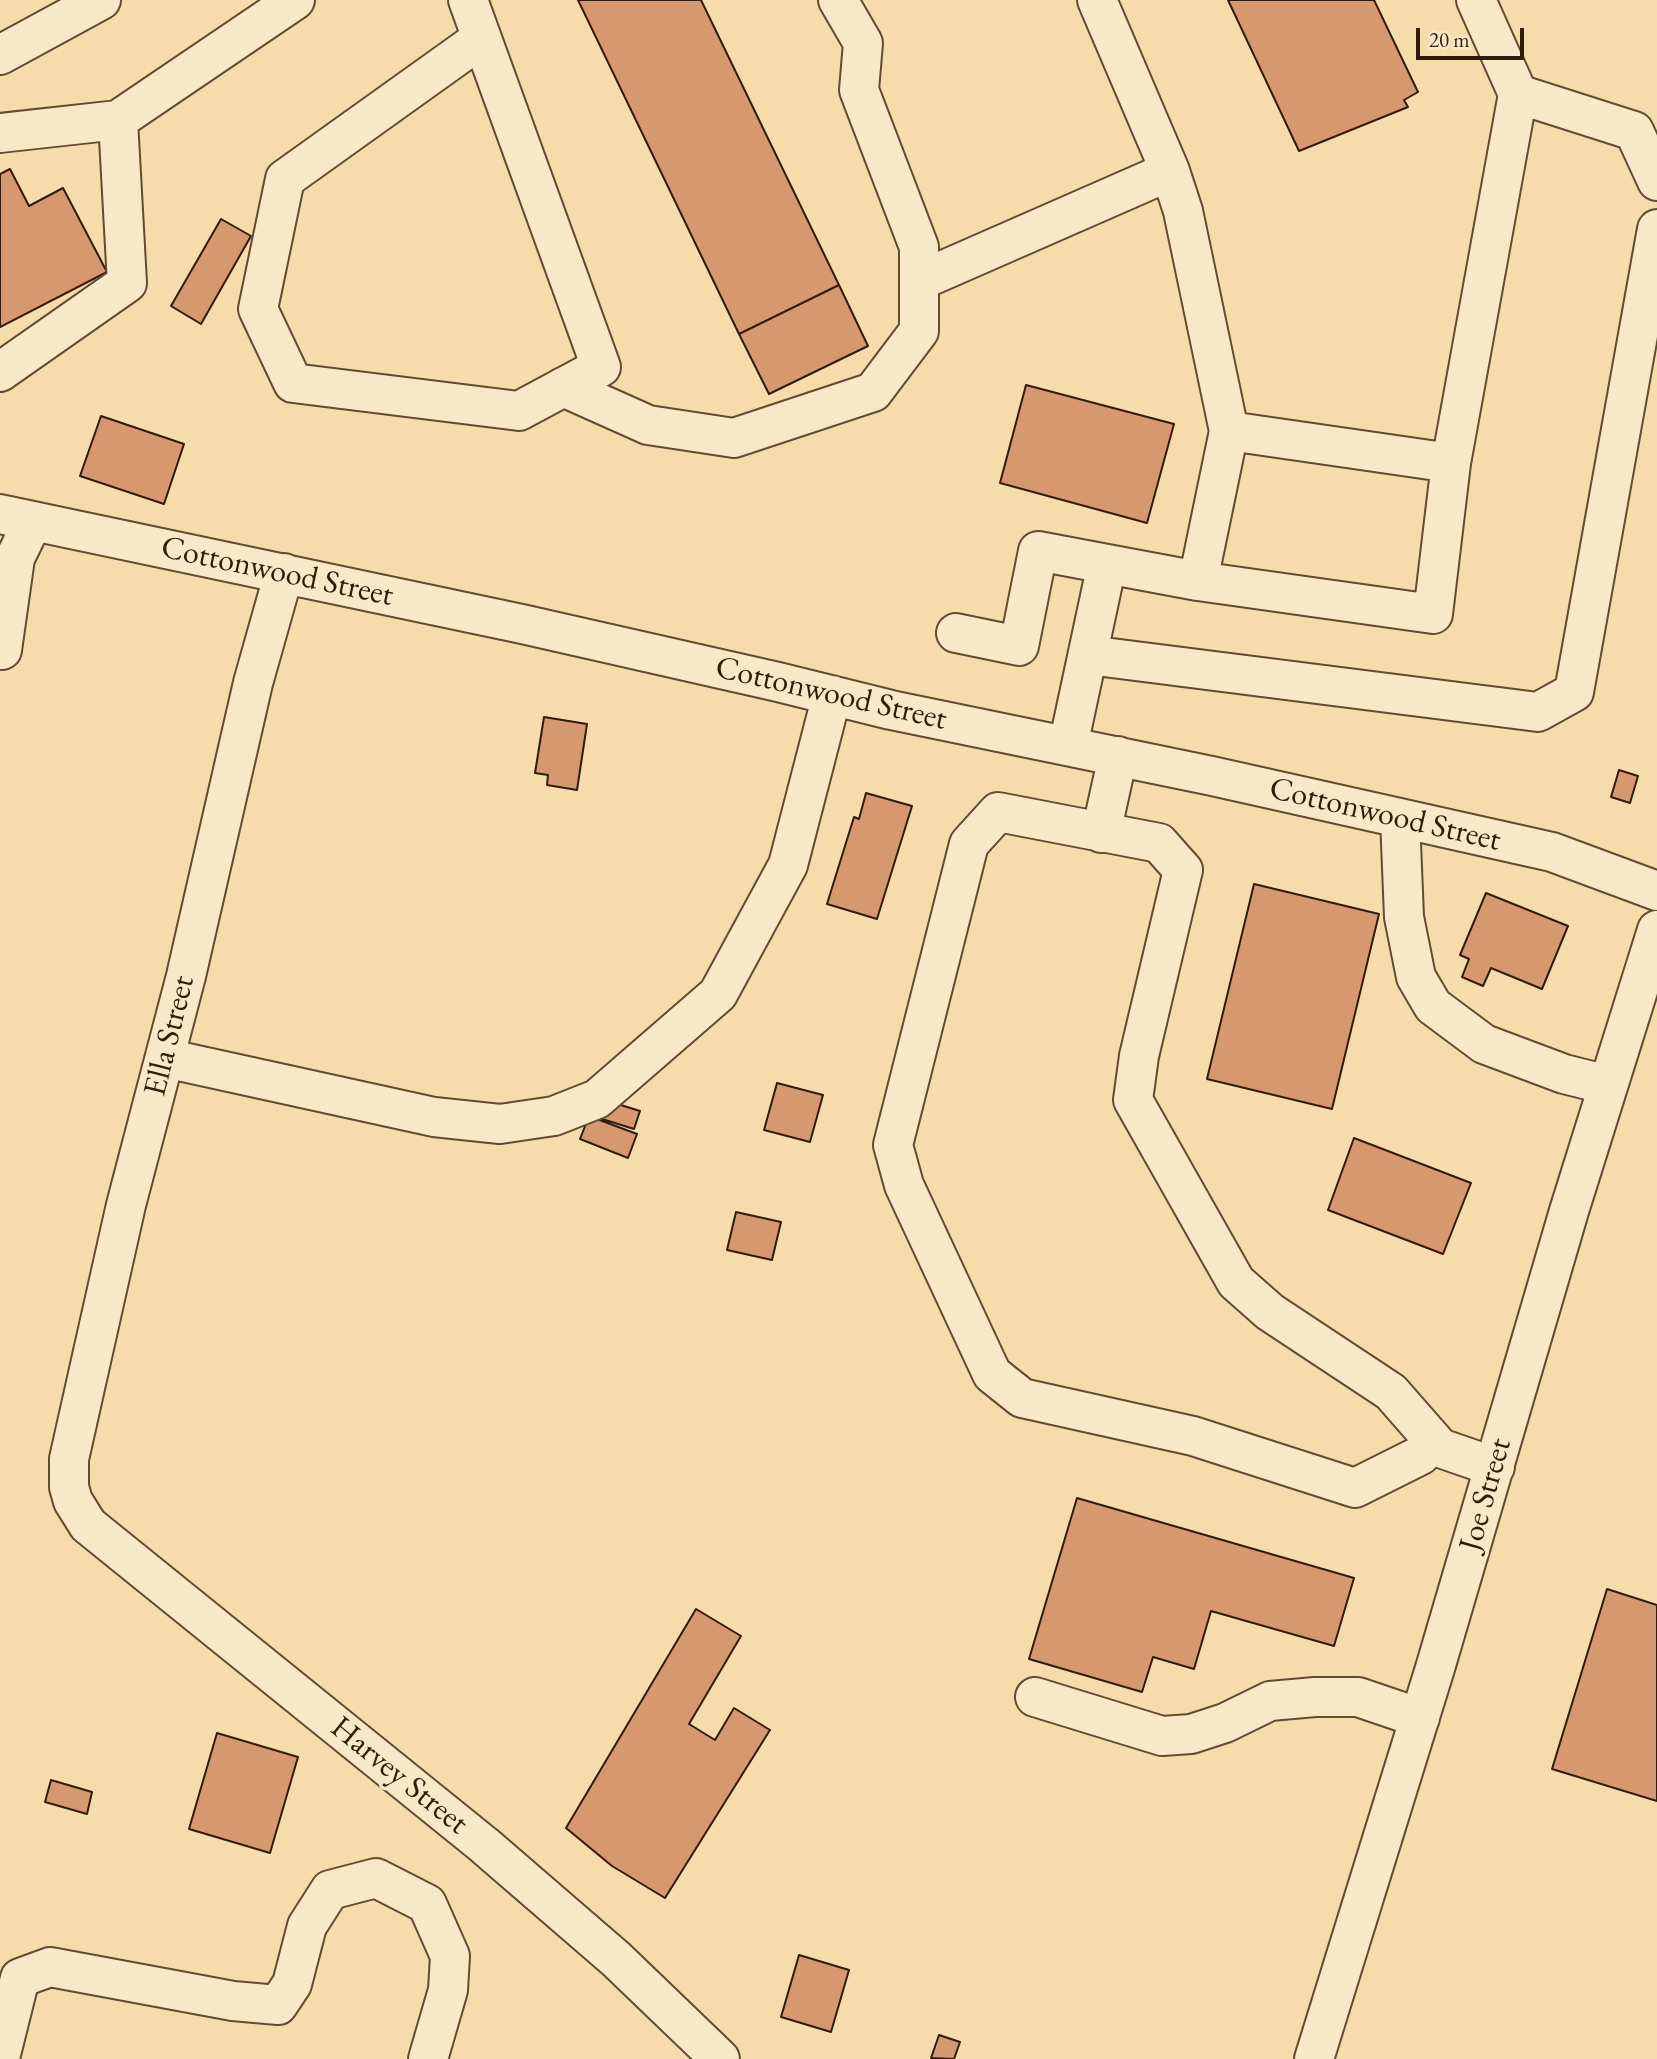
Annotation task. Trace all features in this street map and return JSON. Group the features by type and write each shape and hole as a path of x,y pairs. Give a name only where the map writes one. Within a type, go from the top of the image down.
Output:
{"street":[{"path":"0,55 101,0"},
{"path":"0,133 118,120 295,0"},
{"path":"468,0 482,38 601,367 519,411 293,383 258,309 285,179 482,38"},
{"path":"563,387 648,425 734,438 873,392 919,331 919,247 859,90 863,43 838,0"},
{"path":"1097,0 1170,171 1183,211 1229,431 1198,581"},
{"path":"956,633 1019,646 1038,551 1198,581 1433,614 1451,463 1518,94 1476,0"},
{"path":"1518,94 1634,131 1657,181"},
{"path":"0,372 127,283 118,120"},
{"path":"919,281 1170,171"},
{"path":"1088,655 1538,712 1574,692 1657,229"},
{"path":"1229,431 1451,463"},
{"path":"1,654 15,558 17,517"},
{"name":"Cottonwood Street","path":"17,517 536,627 891,710 1118,756 1552,852 1657,891"},
{"path":"1068,746 1107,564"},
{"name":"Ella Street","path":"73,1501 69,1487 69,1459 126,1206 186,976 253,683 284,573"},
{"path":"165,1058 434,1117 500,1124 554,1116 597,1099 718,994 788,865 832,695"},
{"path":"1101,833 1118,756"},
{"path":"1433,1440 1421,1455 1355,1488 1193,1436 1023,1398 992,1374 904,1185 893,1145 969,845 998,812 1159,843 1183,870 1139,1056 1133,1100 1236,1282 1270,1312 1391,1392 1433,1440 1440,1448 1494,1466"},
{"path":"1400,818 1404,917 1416,977 1433,1006 1484,1044 1564,1074 1608,1085"},
{"name":"Joe Street","path":"1314,2059 1420,1718 1608,1085 1657,930"},
{"name":"Harvey Street","path":"73,1501 88,1525 484,1844 596,1941 720,2059"},
{"path":"1035,1697 1162,1736 1191,1734 1225,1723 1270,1702 1315,1696 1358,1698 1420,1718"},
{"path":"0,2059 20,1978 50,1967 233,2001 278,2005 292,1984 307,1926 330,1890 376,1878 427,1904 450,1956 448,1990 428,2059"}],"building":[{"path":"578,0 701,0 839,285 739,334"},
{"path":"1228,0 1374,0 1418,92 1404,100 1408,107 1299,151"},
{"path":"10,169 29,206 63,188 107,272 0,327 0,174"},
{"path":"221,219 251,236 201,324 171,306"},
{"path":"839,285 868,346 769,394 739,334"},
{"path":"1026,385 1174,424 1147,523 1000,483"},
{"path":"101,416 184,444 164,504 80,476"},
{"path":"544,717 587,724 577,790 547,785 548,775 535,773"},
{"path":"1619,770 1638,776 1630,803 1611,797"},
{"path":"866,793 912,806 877,919 827,904 854,817 859,819"},
{"path":"1254,884 1379,914 1332,1109 1207,1079"},
{"path":"1486,893 1568,926 1542,989 1491,968 1483,986 1462,977 1469,959 1460,955"},
{"path":"777,1083 823,1095 810,1142 764,1130"},
{"path":"608,1101 640,1111 634,1129 602,1119"},
{"path":"589,1116 637,1134 628,1158 580,1139"},
{"path":"1354,1138 1471,1183 1443,1254 1328,1210"},
{"path":"736,1212 781,1222 772,1260 727,1250"},
{"path":"1077,1498 1354,1578 1334,1646 1211,1611 1194,1669 1153,1657 1142,1692 1029,1659"},
{"path":"1607,1589 1657,1605 1657,1801 1552,1769"},
{"path":"696,1609 741,1636 689,1724 715,1740 734,1708 770,1730 665,1898 612,1866 566,1828"},
{"path":"217,1733 298,1757 270,1853 189,1829"},
{"path":"51,1780 92,1792 87,1814 45,1802"},
{"path":"799,1955 849,1970 831,2032 781,2017"},
{"path":"939,2035 960,2042 954,2059 931,2058"}]}
